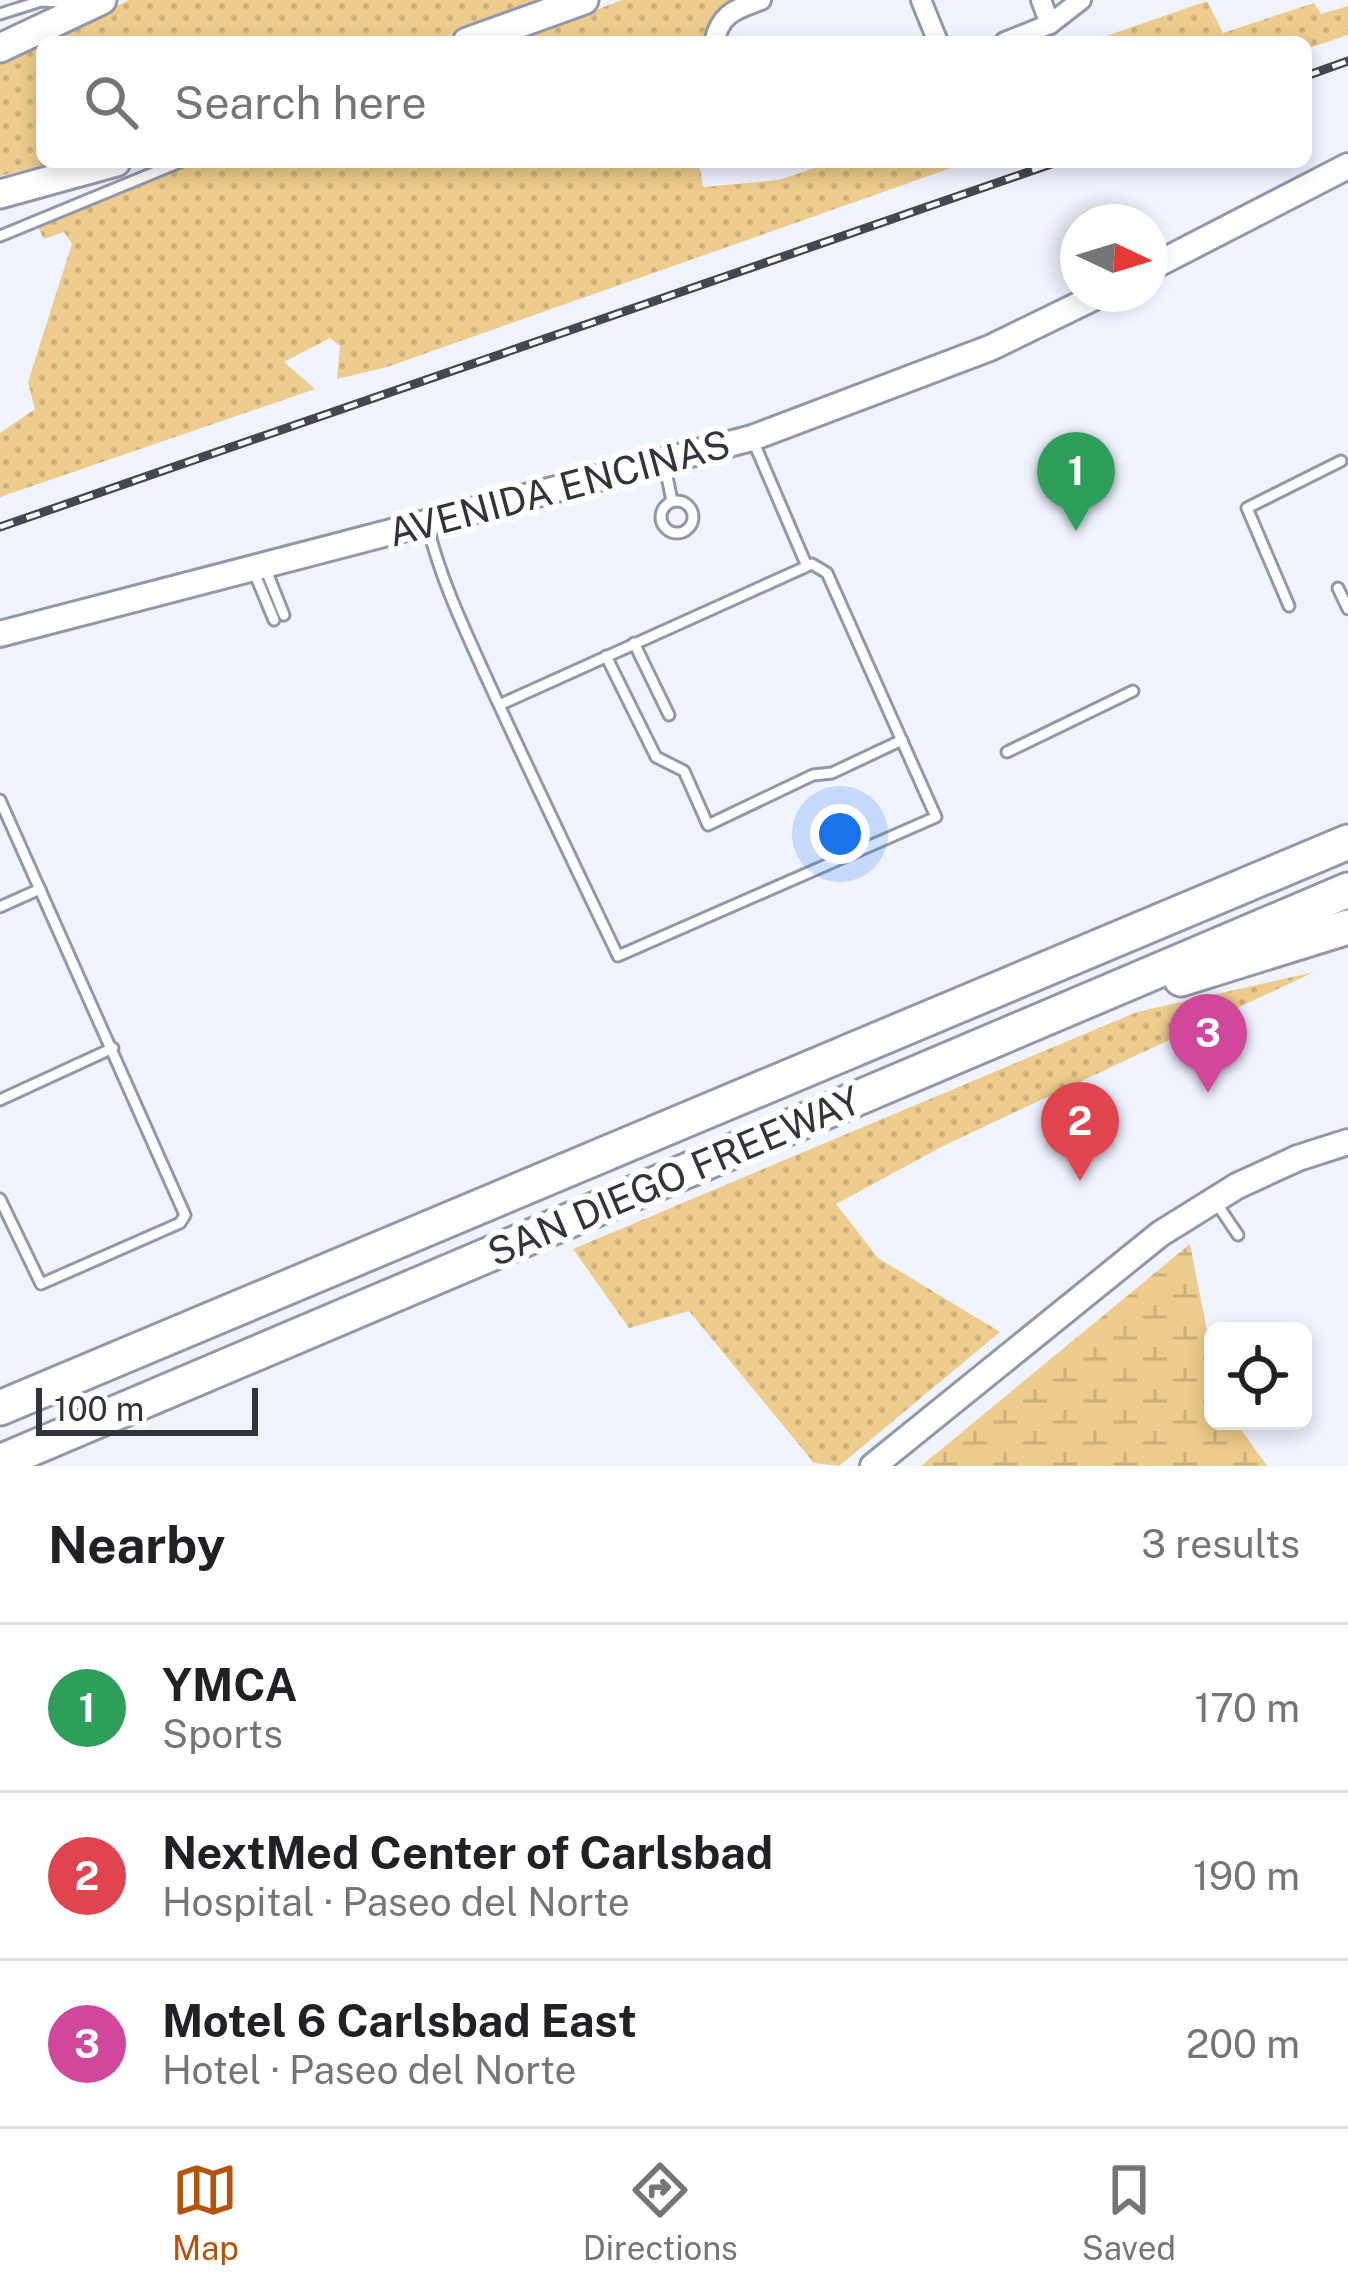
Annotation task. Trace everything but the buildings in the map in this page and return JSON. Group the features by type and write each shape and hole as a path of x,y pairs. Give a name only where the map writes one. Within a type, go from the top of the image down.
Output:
{"highway":[{"name":"SAN DIEGO FREEWAY","path":"0,1408 1348,842"},
{"name":"SAN DIEGO FREEWAY","path":"0,1462 1348,890"},
{"path":"1131,980 1185,979 1348,927"}],"main road":[{"path":"484,36 584,0"},
{"path":"0,48 98,2"},
{"path":"0,194 94,168"}],"street":[{"path":"717,36 727,13 760,0"},
{"path":"921,0 936,36"},
{"path":"1041,0 1050,24"},
{"path":"1020,36 1050,24 1081,0"},
{"path":"1168,259 1348,166"},
{"name":"AVENIDA ENCINAS","path":"0,634 752,438 990,348 1064,312"},
{"path":"873,1466 1129,1256 1214,1200 1284,1164 1348,1142"}],"lane":[{"path":"0,14 41,1 98,2"},
{"path":"0,236 165,168"},
{"path":"427,522 438,568 618,956 936,817 827,573 806,564 752,438"},
{"path":"1289,606 1247,508 1341,461"},
{"path":"664,462 672,501"},
{"path":"499,705 806,564"},
{"path":"258,565 279,617"},
{"path":"1338,588 1348,609"},
{"path":"634,643 669,715"},
{"path":"606,656 656,757 684,771 708,825 813,775 832,773 902,740"},
{"path":"1007,752 1133,691"},
{"path":"0,800 185,1215 180,1223 41,1284 0,1198"},
{"path":"0,908 40,889"},
{"path":"0,1100 113,1048"},
{"path":"1214,1200 1238,1234"}],"green space":[{"path":"129,0 544,0 447,36 53,36"},
{"path":"622,0 733,0 722,8 711,36 527,36"},
{"path":"1207,1 1223,33 1314,3 1321,14 1348,6 1348,35 1312,47 1312,36 1106,36"},
{"path":"36,44 36,167 0,176 0,61"},
{"path":"182,168 700,168 703,187 779,180 815,168 951,168 387,367 337,379 340,346 330,338 284,362 315,389 0,497 0,433 35,409 28,382 72,244 64,232 44,239 38,227"},
{"path":"1314,972 945,1145 836,1204 878,1258 1000,1332 839,1466 814,1463 689,1311 629,1328 573,1249 1137,1012"},
{"path":"1190,1244 1205,1322 1204,1430 1241,1430 1267,1466 921,1466"}],"railway":[{"path":"1312,74 1348,61"},
{"path":"0,527 1040,168"}],"place":[{"name":"YMCA","path":"1076,531"},
{"name":"Motel 6 Carlsbad East","path":"1208,1093"},
{"name":"NextMed Center of Carlsbad","path":"1080,1181"}]}
